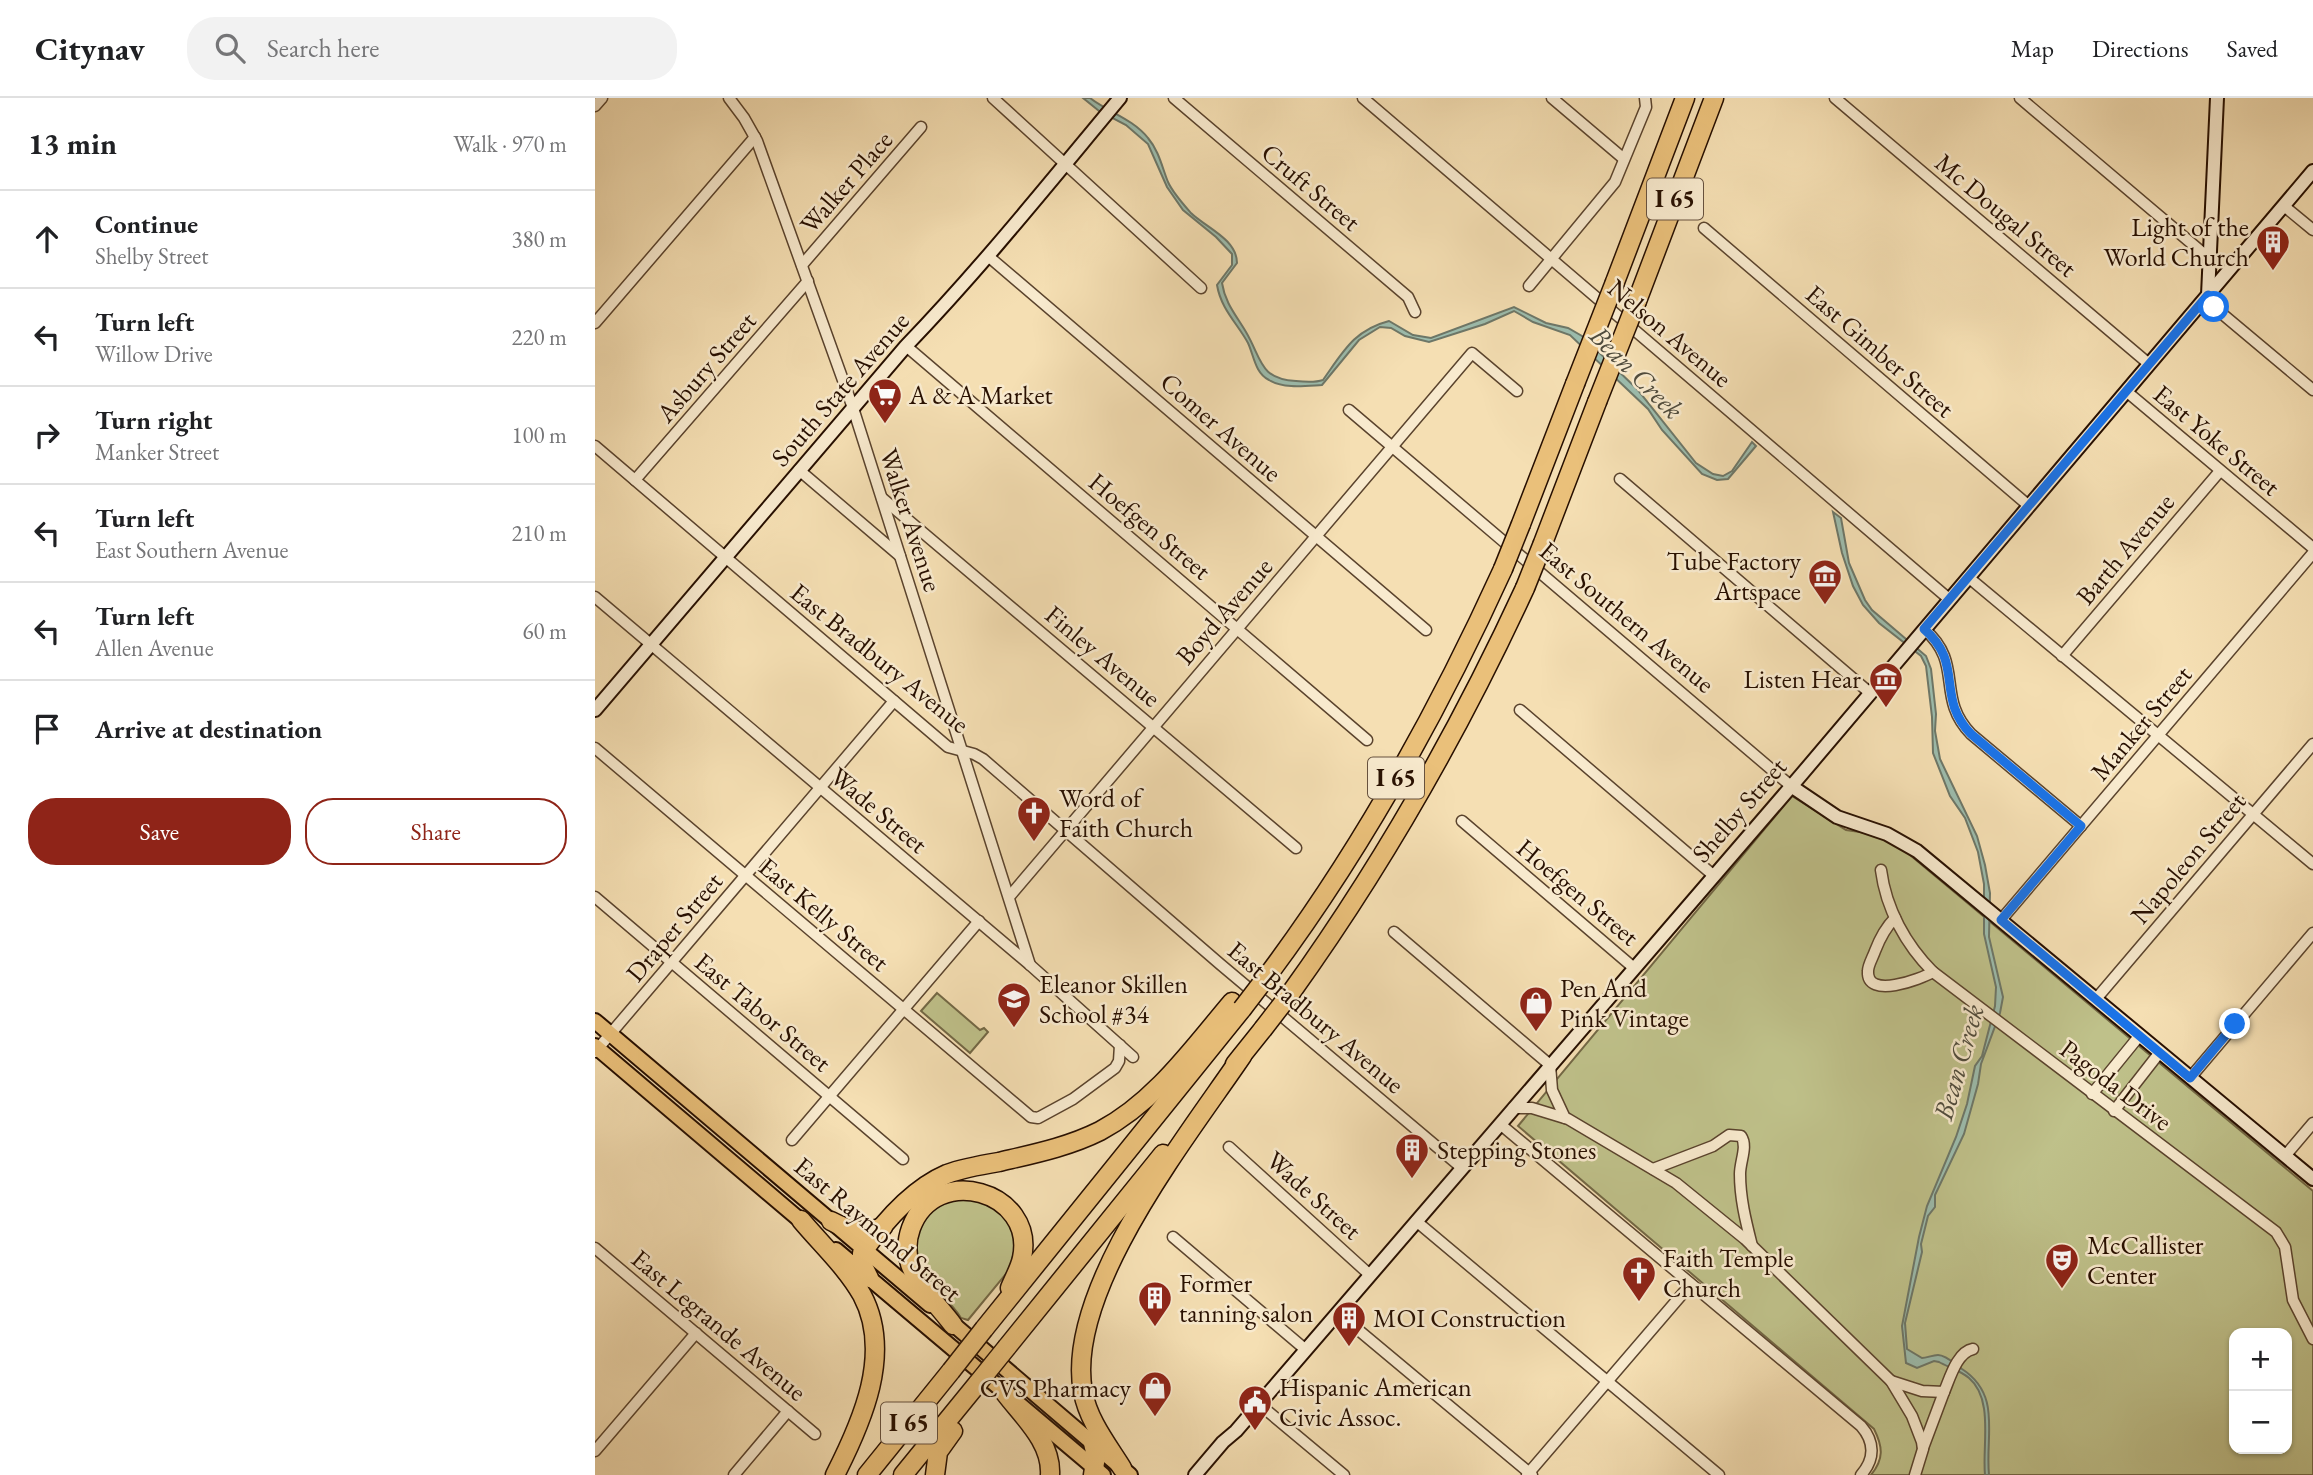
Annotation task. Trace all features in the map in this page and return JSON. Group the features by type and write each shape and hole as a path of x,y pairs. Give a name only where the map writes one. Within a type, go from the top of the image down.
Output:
{"highway":[{"name":"I 65","path":"867,1475 1331,887 1370,824 1438,703 1503,569 1685,98"},
{"name":"I 65","path":"903,1475 975,1390 1290,994 1355,900 1437,764 1525,588 1714,98"},
{"path":"869,1278 862,1264 863,1250 914,1195 943,1176 1065,1146 1115,1122 1155,1090 1237,1005"},
{"path":"1126,1471 1094,1423 1085,1402 1080,1366 1086,1331 1105,1277 1128,1229 1170,1160 1242,1056"},
{"path":"953,1325 917,1278 908,1251 910,1231 918,1214 932,1201 948,1192 971,1190 992,1197 1007,1208 1019,1226 1023,1244 1022,1259 998,1312"},
{"path":"801,1220 860,1292 871,1316 876,1340 871,1384 856,1429 835,1475"},
{"path":"831,1222 860,1232 883,1227"},
{"path":"935,1475 940,1448 971,1406 975,1390"},
{"path":"1005,1393 1044,1444 1050,1475"},
{"path":"1093,1444 1097,1473"}],"main road":[{"name":"South State Avenue","path":"595,710 906,346 949,302 1120,98"},
{"path":"2208,295 2217,98"},
{"name":"Shelby Street","path":"1195,1475 1306,1350 1791,786 2313,171"},
{"name":"East Southern Avenue","path":"1791,786 1837,817 1887,834 1907,845 1998,917 2313,1180"},
{"name":"East Raymond Street","path":"595,1021 1126,1471"},
{"name":"East Raymond Street","path":"596,1049 1097,1473"}],"street":[{"path":"595,106 602,98"},
{"name":"Walker Avenue","path":"729,98 755,137 853,408 1030,965"},
{"path":"993,98 1201,288"},
{"name":"Cruft Street","path":"1174,98 1408,297 1415,312"},
{"name":"Nelson Avenue","path":"1363,98 1949,599"},
{"path":"1552,98 1624,159"},
{"path":"1529,286 1607,194 1622,167 1646,107 1645,98"},
{"name":"Mc Dougal Street","path":"1835,98 2149,364"},
{"path":"2020,98 2210,259"},
{"name":"Walker Place","path":"802,265 922,127"},
{"path":"595,323 755,137"},
{"path":"2284,206 2313,230"},
{"name":"East Gimber Street","path":"1704,228 2029,506"},
{"name":"Comer Avenue","path":"988,256 1426,630"},
{"name":"Asbury Street","path":"635,480 808,281"},
{"path":"2208,295 2208,301 2214,307 2313,390"},
{"name":"Hoefgen Street","path":"906,346 1367,740"},
{"name":"Boyd Avenue","path":"1009,897 1472,353 1517,391"},
{"name":"East Yoke Street","path":"2126,391 2313,550"},
{"name":"East Southern Avenue","path":"1349,410 1791,786"},
{"name":"East Bradbury Avenue","path":"595,446 948,747 983,759 1462,1168"},
{"path":"799,470 900,556"},
{"name":"Barth Avenue","path":"2062,656 2220,471"},
{"path":"1620,479 1870,692"},
{"name":"Finley Avenue","path":"881,498 1296,848"},
{"name":"Manker Street","path":"1998,917 2081,826 2313,550"},
{"path":"1968,577 2313,864"},
{"name":"Wade Street","path":"595,597 1030,965 1133,1057"},
{"path":"1922,632 1939,643 1945,655 1951,699 1962,723 1971,734 2081,826"},
{"name":"Draper Street","path":"596,1049 894,701"},
{"path":"1520,710 1713,875"},
{"name":"Napoleon Street","path":"2096,999 2313,744"},
{"name":"East Kelly Street","path":"595,748 1024,1113 1038,1118 1081,1093 1115,1068 1119,1061 1120,1045"},
{"name":"Hoefgen Street","path":"1462,821 1634,968"},
{"name":"Pagoda Drive","path":"1881,870 1886,896 1895,918 1921,959 1933,972 2276,1232 2285,1247 2293,1300 2313,1339"},
{"name":"East Tabor Street","path":"595,897 903,1159"},
{"path":"1895,918 1881,934 1868,970 1870,980 1877,986 1884,986 1919,980 1933,972"},
{"path":"792,1140 978,921"},
{"path":"1394,932 1550,1066 1552,1090 1565,1118"},
{"path":"2190,1078 2313,933"},
{"path":"2092,1094 2140,1035"},
{"path":"2114,1111 2160,1052"},
{"path":"1513,1108 1532,1108 1565,1118 1653,1169 1694,1197 1752,1246 1891,1381 1912,1416 1923,1449"},
{"path":"2285,1156 2313,1123"},
{"path":"1500,1124 1861,1426 1873,1445 1871,1459 1861,1475"},
{"path":"1653,1169 1713,1146 1729,1135 1741,1136 1745,1145 1739,1172 1741,1198 1752,1246"},
{"name":"Wade Street","path":"1229,1147 1370,1275"},
{"path":"1416,1221 1719,1475"},
{"path":"1173,1237 1306,1350"},
{"name":"East Legrande Avenue","path":"596,1251 815,1434"},
{"path":"1338,1313 1529,1474 1689,1284"},
{"path":"595,1451 696,1333"},
{"path":"1915,1475 1960,1357 1965,1351 1973,1349"},
{"path":"1891,1381 1922,1391 1947,1386"},
{"path":"1259,1404 1344,1475"},
{"path":"734,1475 789,1411"}],"green space":[{"path":"1792,796 1846,830 1874,834 1904,850 2313,1191 2313,1475 1871,1475 1881,1453 1874,1429 1518,1126"},
{"path":"937,993 980,1030 984,1028 988,1032 970,1053 921,1011"},
{"path":"966,1196 1002,1211 1012,1229 1015,1247 1010,1269 968,1320 961,1318 928,1281 915,1261 912,1250 914,1234 929,1208"}],"shaded area":[{"name":"Bean Creek","path":"1083,98 1090,98 1142,131 1155,148 1168,182 1178,198 1191,213 1232,247 1237,263 1222,283 1226,297 1263,366 1275,376 1303,382 1323,380 1350,343 1367,330 1389,321 1413,335 1431,338 1514,307 1546,323 1568,328 1582,336 1637,389 1696,463 1713,474 1723,476 1732,471 1752,442 1756,446 1728,479 1717,480 1702,474 1662,430 1648,409 1570,335 1533,322 1514,311 1485,324 1429,342 1405,336 1391,328 1380,327 1359,340 1322,385 1288,386 1269,380 1258,369 1248,343 1219,294 1217,285 1232,265 1232,254 1183,210 1167,187 1148,144 1126,125 1099,111"},
{"name":"Bean Creek","path":"1833,512 1841,518 1849,563 1865,600 1872,610 1926,656 1931,669 1935,731 1940,759 1977,836 1990,893 1989,937 2003,997 2000,1013 1981,1064 1964,1134 1935,1195 1935,1207 1928,1216 1905,1323 1907,1349 1922,1358 1941,1355 1947,1358 1974,1379 1983,1391 1989,1417 1989,1475 1985,1475 1984,1410 1977,1387 1966,1376 1939,1362 1934,1361 1917,1368 1906,1363 1902,1326 1927,1206 1956,1137 1995,1006 1996,987 1984,934 1984,884 1978,852 1965,818 1950,796 1933,753 1926,666 1921,656 1879,623 1863,605 1853,586 1842,553"}],"place":[{"name":"Light of the World Church","path":"2273,272"},
{"name":"A & A Market","path":"885,425"},
{"name":"Tube Factory Artspace","path":"1825,606"},
{"name":"Listen Hear","path":"1886,709"},
{"name":"Word of Faith Church","path":"1034,843"},
{"name":"Eleanor Skillen School #34","path":"1014,1029"},
{"name":"Pen And Pink Vintage","path":"1536,1033"},
{"name":"Stepping Stones","path":"1412,1180"},
{"name":"McCallister Center","path":"2062,1290"},
{"name":"Faith Temple Church","path":"1639,1303"},
{"name":"Former tanning salon","path":"1155,1328"},
{"name":"MOI Construction","path":"1349,1348"},
{"name":"CVS Pharmacy","path":"1155,1418"},
{"name":"Hispanic American Civic Assoc.","path":"1255,1432"}],"route":[{"path":"2214,307 2208,301 2208,295 1924,629 1939,643 1945,655 1951,699 1962,723 1971,734 2081,826 2001,920 2190,1078 2235,1024"}]}
